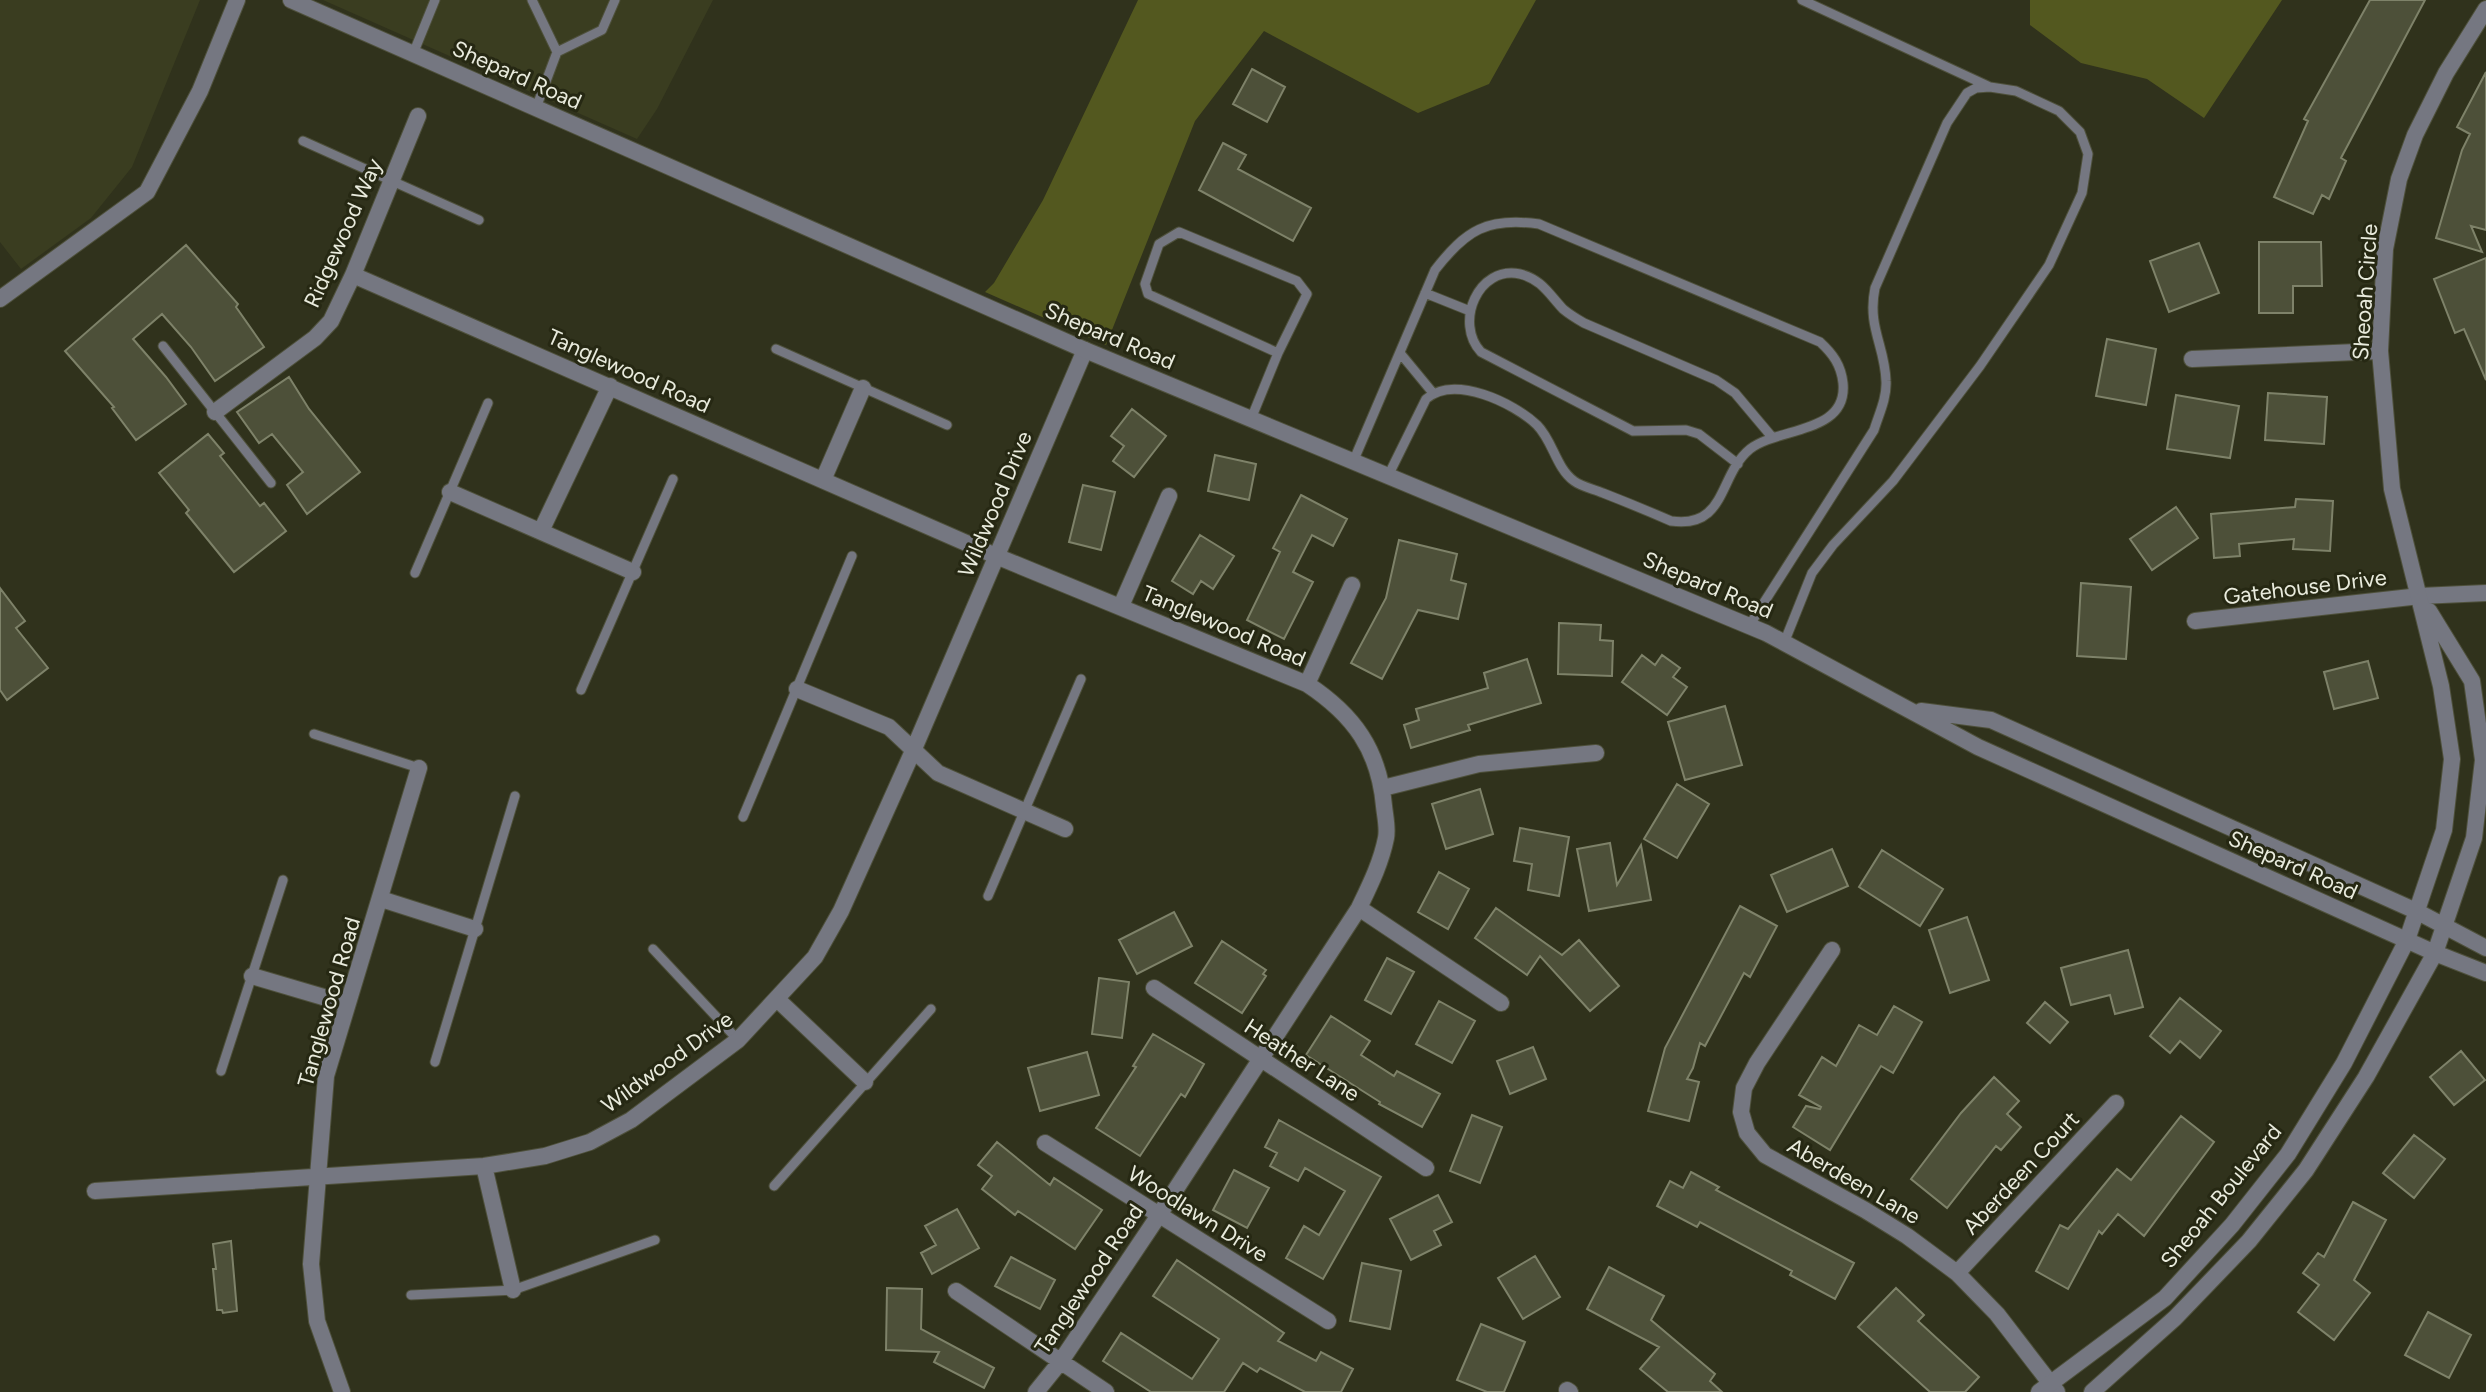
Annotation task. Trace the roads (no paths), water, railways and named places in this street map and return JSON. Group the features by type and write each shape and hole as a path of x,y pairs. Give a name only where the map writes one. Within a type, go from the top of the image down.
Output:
{"street":[{"path":"0,299 147,192 200,91 237,0"},
{"name":"Shepard Road","path":"291,0 1085,350 1749,626 1978,747 2435,953 2486,973"},
{"name":"Sheoah Circle","path":"2407,940 2444,830 2452,759 2441,686 2392,489 2380,351 2385,249 2399,179 2415,135 2446,73 2486,9"},
{"name":"Ridgewood Way","path":"215,412 315,338 331,321 418,116"},
{"name":"Tanglewood Road","path":"353,275 996,556 1307,684 1336,703 1373,753 1383,788 1387,834 1378,868 1359,908 1159,1215 1061,1361 1036,1392"},
{"name":"Wildwood Drive","path":"95,1191 484,1166 545,1156 590,1142 631,1120 738,1040 815,957 841,911 1085,350"},
{"path":"2192,359 2380,351"},
{"path":"541,531 610,386"},
{"path":"823,480 863,388"},
{"path":"450,492 633,572"},
{"path":"1121,606 1169,496"},
{"path":"1307,684 1352,585"},
{"name":"Gatehouse Drive","path":"2195,621 2420,596 2486,593"},
{"name":"Sheoah Circle","path":"2420,596 2472,681 2483,760 2474,838 2435,953"},
{"path":"797,689 889,727 938,773 1065,829"},
{"name":"Shepard Road","path":"1911,710 1991,720 2445,924 2486,948"},
{"path":"1383,788 1479,764 1596,753"},
{"name":"Tanglewood Road","path":"342,1392 317,1321 311,1264 326,1076 419,768"},
{"path":"381,899 475,929"},
{"path":"1359,908 1501,1003"},
{"name":"Sheoah Boulevard","path":"2049,1389 2165,1298 2251,1201 2288,1154 2344,1063 2407,940"},
{"name":"Aberdeen Lane","path":"1832,950 1757,1063 1744,1088 1741,1112 1747,1133 1765,1155 1876,1216 1957,1273 1997,1314 2049,1389"},
{"name":"Sheoah Boulevard","path":"2092,1392 2186,1307 2249,1241 2306,1170 2366,1077 2435,953"},
{"path":"252,976 347,1004"},
{"name":"Heather Lane","path":"1154,988 1426,1168"},
{"path":"778,1000 865,1082"},
{"name":"Aberdeen Court","path":"1957,1273 2116,1103"},
{"name":"Woodlawn Drive","path":"1045,1143 1328,1321"},
{"path":"484,1166 513,1290"},
{"path":"956,1291 1106,1392"}],"lane":[{"path":"413,54 435,0"},
{"path":"532,0 557,52"},
{"path":"536,108 557,52 602,30 615,0"},
{"path":"1802,0 1990,87"},
{"path":"1749,626 1874,430 1886,380 1872,321 1875,288 1947,123 1967,93 1976,88 2016,91 2059,111 2080,132 2088,154 2082,193 2049,265 1980,366 1893,481 1833,545 1812,573 1784,643"},
{"path":"303,141 479,220"},
{"path":"1353,462 1435,270 1449,251 1472,231 1509,220 1539,224 1820,342 1832,353 1840,367 1844,387 1839,403 1825,421 1772,437 1750,449 1738,464 1717,503 1703,517 1688,523 1671,521 1575,482 1538,426 1488,394 1474,391 1433,393 1426,399 1388,476"},
{"path":"1251,419 1307,294 1305,288 1297,281 1179,232 1159,244 1145,284 1148,294 1278,353"},
{"path":"1738,464 1699,434 1686,430 1633,431 1481,352 1471,341 1468,325 1479,290 1490,280 1515,273 1533,278 1545,286 1565,311 1584,323 1716,380 1735,393 1772,437"},
{"path":"1425,293 1470,311"},
{"path":"163,346 271,483"},
{"path":"776,349 947,425"},
{"path":"1400,353 1433,393"},
{"path":"415,573 488,403"},
{"path":"581,690 673,479"},
{"path":"743,817 852,556"},
{"path":"988,896 1081,679"},
{"path":"314,734 419,768"},
{"path":"435,1062 515,796"},
{"path":"221,1071 283,880"},
{"path":"653,949 738,1040"},
{"path":"774,1186 931,1009"},
{"path":"411,1295 513,1290 655,1240"}]}
